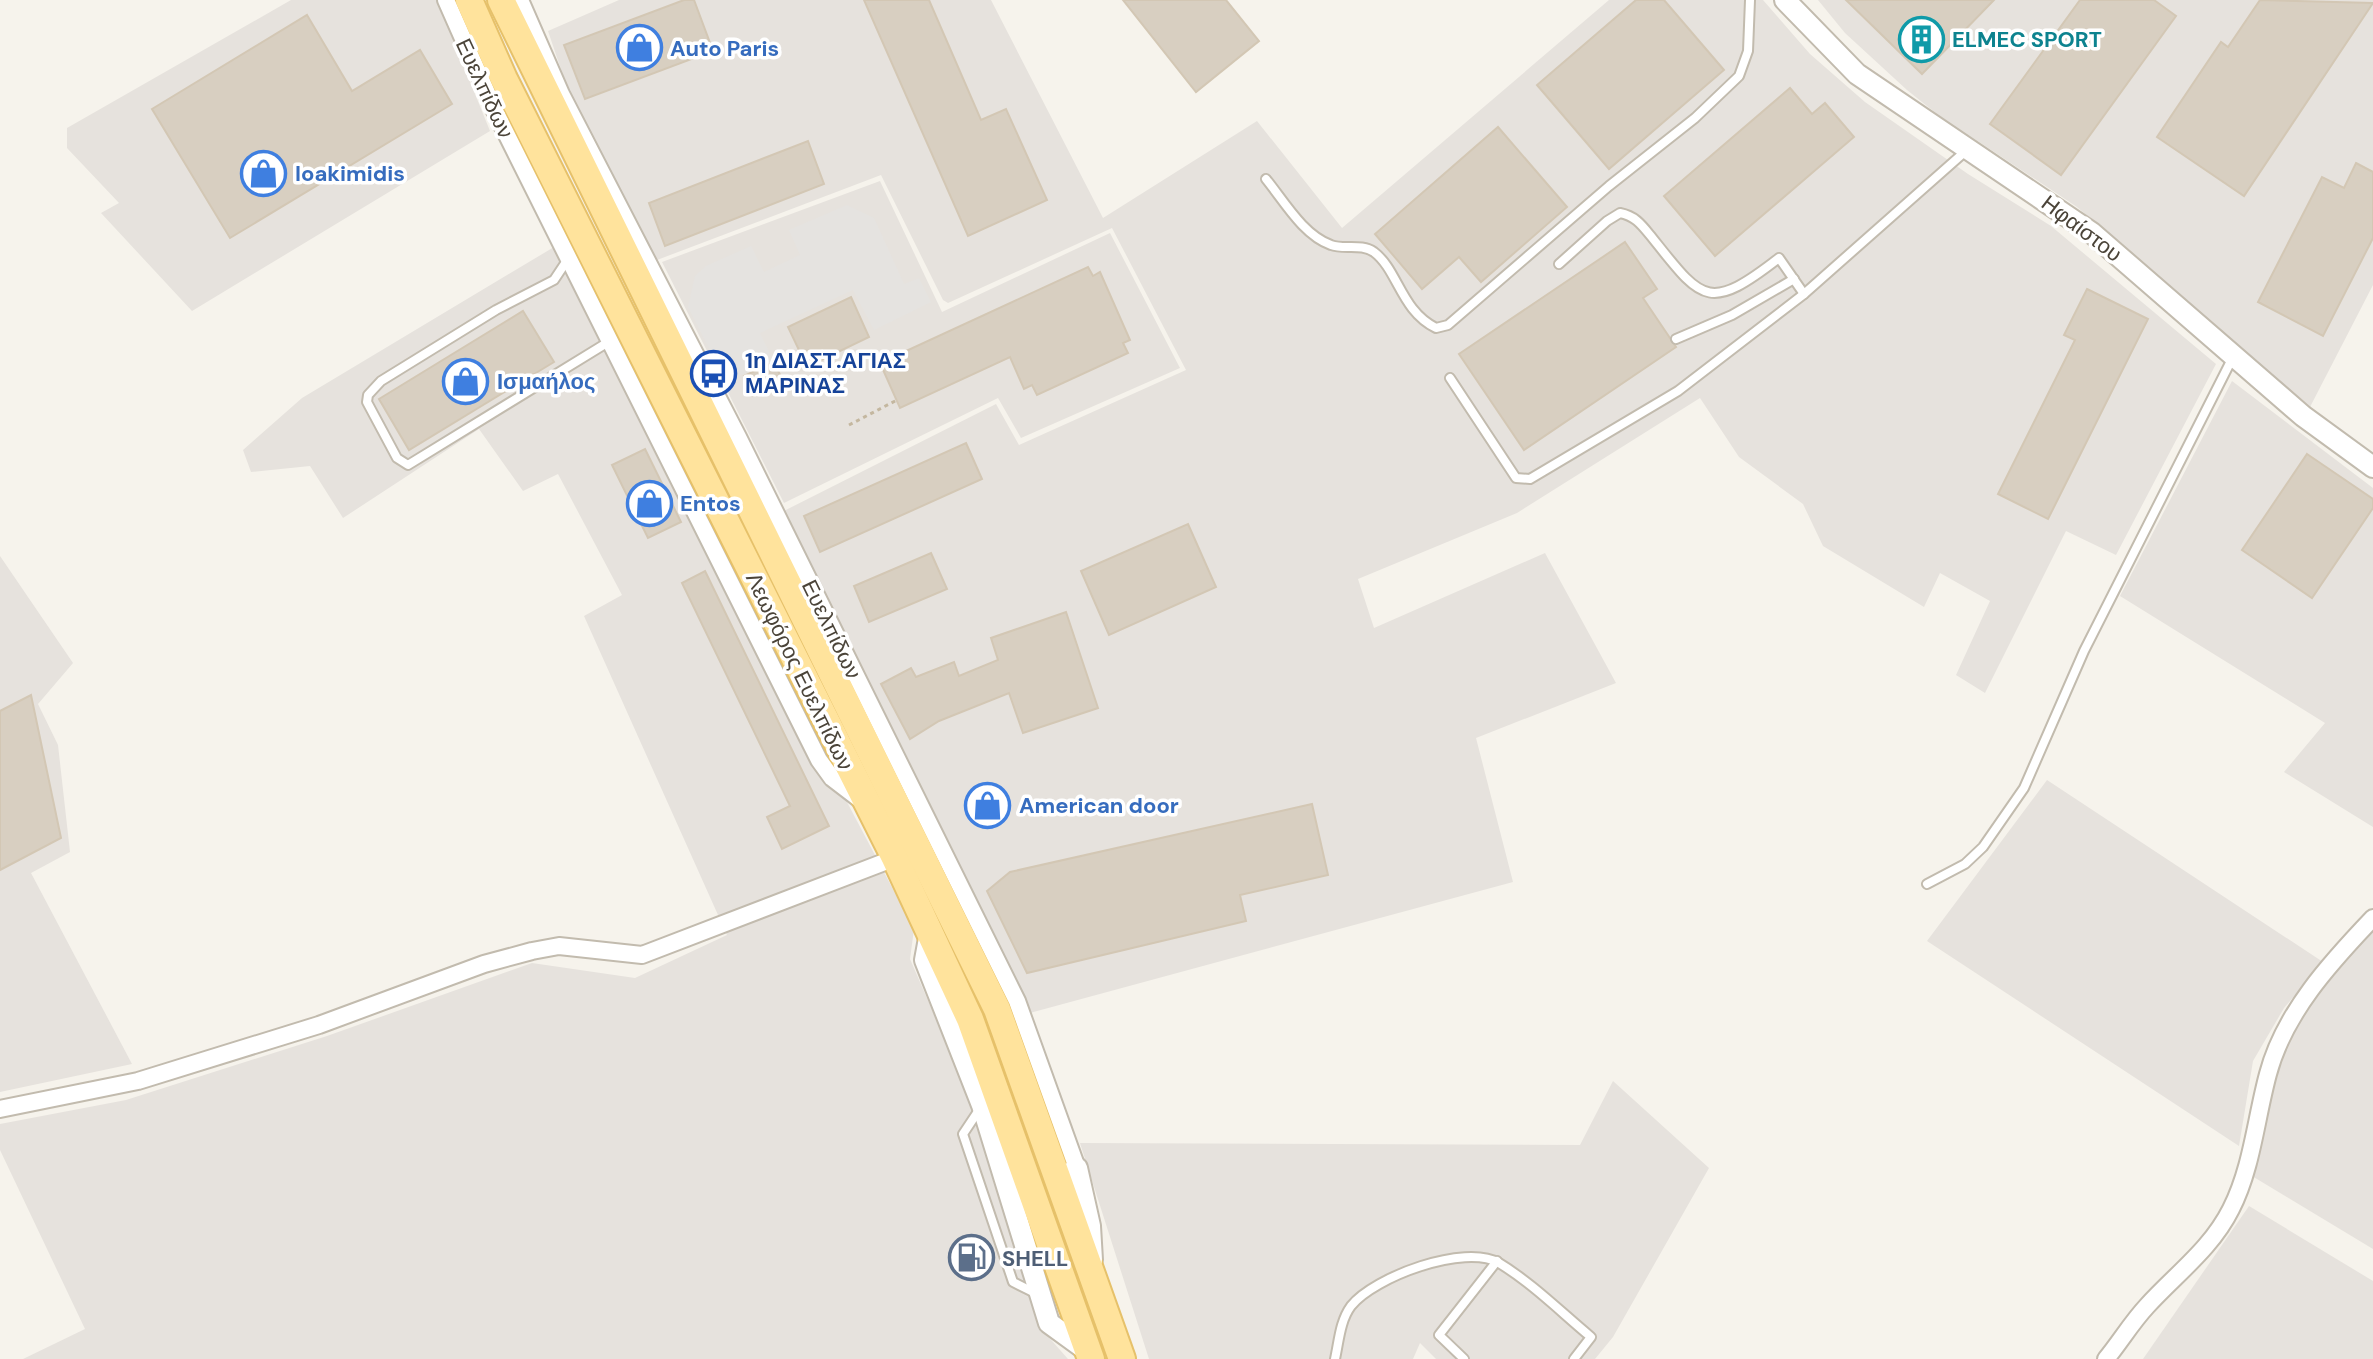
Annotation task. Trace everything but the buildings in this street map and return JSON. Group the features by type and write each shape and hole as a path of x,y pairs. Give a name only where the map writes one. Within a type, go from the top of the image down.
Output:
{"main road":[{"name":"Λεωφόρος Ευελπίδων","path":"469,0 579,252 895,858 970,1019 1012,1162 1090,1355"},
{"name":"Λεωφόρος Ευελπίδων","path":"501,0 597,180 730,443 1007,1005 1068,1172 1092,1276 1122,1359"}],"street":[{"name":"Ευελπίδων","path":"446,0 495,111 579,252 611,341 819,760 832,778 866,805"},
{"path":"520,0 597,180"},
{"name":"Ηφαίστου","path":"1785,0 1857,74 2092,233 2303,416 2373,467"},
{"path":"0,1109 138,1081 319,1025 484,964 532,951 559,946 642,955 895,858"},
{"path":"2106,1359 2146,1306 2199,1256 2231,1209 2253,1142 2268,1071 2287,1026 2334,958 2373,918"},
{"path":"930,933 925,960 982,1105 1012,1162 1049,1323 1090,1355"}],"lane":[{"path":"1266,179 1308,231 1332,245 1373,252 1416,314 1436,328 1448,325 1609,186 1695,118 1739,76 1748,51 1750,0"},
{"path":"1450,378 1516,478 1530,479 1678,391 1804,294 1968,149"},
{"path":"1559,264 1620,213 1637,220 1690,285 1709,293 1728,292 1779,258 1804,294"},
{"path":"579,252 554,280 496,310 381,381 368,395 367,402 397,458 408,465 611,341"},
{"path":"1676,339 1732,315 1794,279"},
{"path":"1927,884 1965,864 1983,847 2024,788 2084,651 2234,355"},
{"path":"982,1105 963,1134 1013,1282 1042,1297"},
{"path":"1335,1359 1342,1322 1352,1306 1366,1293 1410,1270 1460,1259 1497,1261 1591,1337 1574,1359"},
{"path":"1464,1359 1439,1335 1497,1261"}],"path":[{"path":"849,425 897,400"}],"shaded area":[{"path":"291,0 437,0 490,131 192,311 101,213 119,203 67,148 67,128"},
{"path":"619,0 991,0 1103,218 1257,121 1342,228 1609,0 1763,0 1810,54 1865,102 1968,174 2051,226 2216,364 2116,555 2066,531 1985,693 1956,675 1990,601 1940,573 1924,607 1823,546 1803,504 1739,457 1700,398 1517,513 1358,579 1374,628 1545,553 1616,683 1476,738 1513,882 1015,1017 768,519 996,404 1019,445 1186,370 1112,228 948,303 943,300 881,175 657,260 569,93 548,31"},
{"path":"1818,0 2373,0 2373,285 2310,407 2077,207 1937,114 1907,90 1845,33"},
{"path":"880,181 942,312 1110,233 1180,368 1021,438 998,398 784,503 662,262"},
{"path":"847,205 874,218 904,284 919,278 931,302 874,330 853,290 760,333 773,360 726,382 688,307 695,276 706,266 751,246 764,272 800,255 789,230"},
{"path":"554,247 914,929 910,959 978,1116 1037,1293 1045,1333 1068,1359 23,1359 85,1329 0,1150 0,1124 126,1100 327,1036 532,963 635,978 727,935 584,616 622,595 558,474 523,491 479,429 343,518 310,466 251,472 243,450 302,398"},
{"path":"2232,381 2373,488 2373,827 2284,772 2325,723 2120,596"},
{"path":"0,556 73,663 38,704 58,745 70,852 31,873 132,1064 0,1092"},
{"path":"2047,780 2323,962 2284,1008 2253,1061 2239,1146 1927,941"},
{"path":"2373,925 2373,1249 2247,1173 2273,1074 2291,1028 2338,960"},
{"path":"1613,1081 1709,1168 1613,1337 1595,1359 1436,1359 1420,1343 1413,1359 1149,1359 1080,1143 1580,1145"},
{"path":"2249,1206 2373,1281 2373,1359 2143,1359"}],"place":[{"name":"ELMEC SPORT","path":"1921,39"},
{"name":"Auto Paris","path":"639,48"},
{"name":"Ioakimidis","path":"264,173"},
{"name":"1η ΔΙΑΣΤ.ΑΓΙΑΣ ΜΑΡΙΝΑΣ","path":"714,373"},
{"name":"Ισμαήλος","path":"466,381"},
{"name":"Entos","path":"649,503"},
{"name":"American door","path":"988,805"},
{"name":"SHELL","path":"971,1258"}]}
